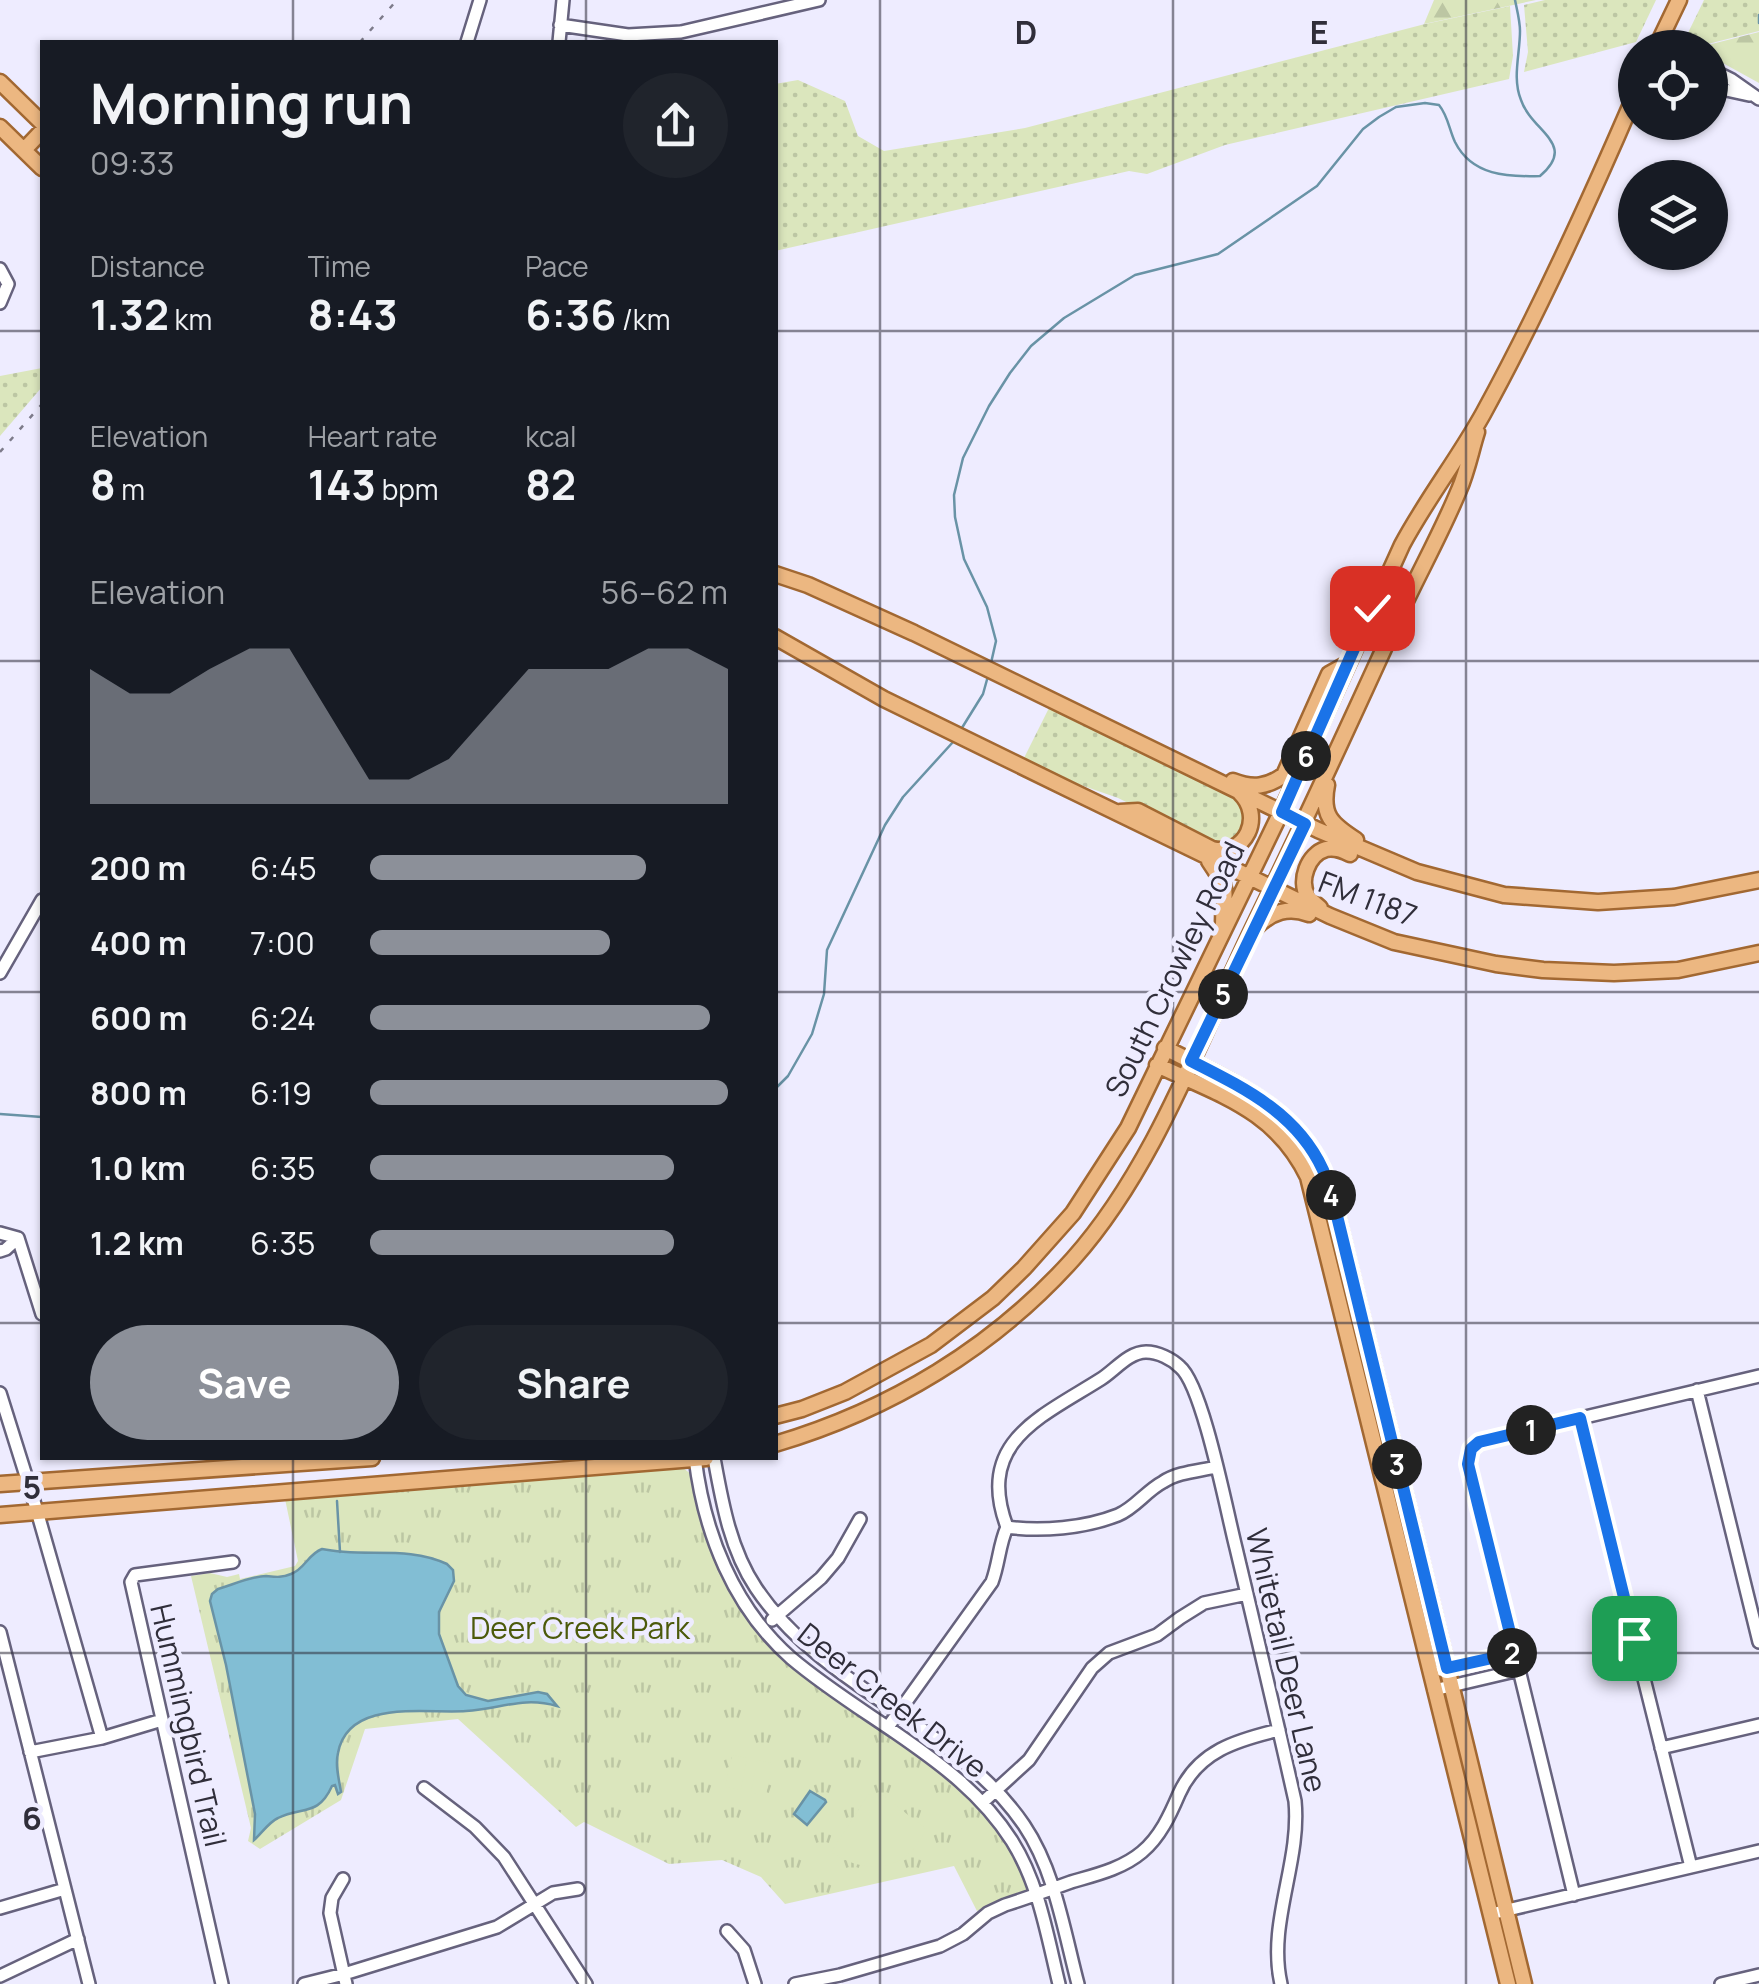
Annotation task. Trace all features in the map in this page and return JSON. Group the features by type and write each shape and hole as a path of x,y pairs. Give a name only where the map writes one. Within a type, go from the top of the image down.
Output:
{"main road":[{"path":"1666,30 1680,0"},
{"path":"0,82 40,121"},
{"path":"0,127 40,166"},
{"path":"24,150 40,133"},
{"name":"South Crowley Road","path":"778,1415 846,1392 930,1345 993,1298 1073,1213 1128,1128 1282,812 1377,597 1415,520 1481,417 1618,133"},
{"name":"South Crowley Road","path":"778,1443 853,1417 902,1394 975,1347 1008,1322 1076,1256 1118,1197 1148,1150 1305,824 1460,489 1481,417"},
{"name":"FM 1187","path":"778,575 914,633 1365,852 1446,881 1527,898 1598,902 1674,897 1759,880"},
{"path":"1377,597 1402,608"},
{"name":"FM 1187","path":"778,640 884,698 1249,878 1394,942 1496,964 1614,973 1678,970 1759,953"},
{"path":"1082,715 1096,713 1237,783 1262,786 1284,774 1329,674 1346,665"},
{"path":"1329,770 1324,798 1329,818 1360,842 1365,852"},
{"path":"1119,812 1138,812 1212,849 1228,850 1246,835 1252,813 1248,801 1231,787"},
{"path":"1330,916 1308,897 1305,882 1314,857 1330,848 1454,892 1512,902 1527,898"},
{"path":"1206,856 1226,886 1224,930"},
{"path":"1252,930 1266,918 1287,909 1382,944 1394,942"},
{"path":"1165,1048 1266,1102 1289,1120 1302,1147 1508,1984"},
{"path":"1157,1065 1237,1102 1262,1118 1302,1147 1324,1172 1524,1984"},
{"path":"1024,1268 1045,1288"},
{"path":"0,1484 343,1460"},
{"path":"0,1515 671,1460"}],"street":[{"path":"468,40 480,0"},
{"path":"559,40 563,0"},
{"path":"560,25 628,34 681,32 819,0"},
{"path":"1728,78 1756,98"},
{"path":"1728,91 1756,98"},
{"path":"0,268 8,284 0,303"},
{"path":"0,973 40,903"},
{"path":"0,1233 18,1238"},
{"path":"0,1251 18,1238"},
{"path":"18,1238 40,1308"},
{"name":"Whitetail Deer Lane","path":"1007,1526 998,1503 999,1471 1014,1442 1033,1421 1144,1352 1165,1357 1188,1375 1216,1467 1295,1801 1297,1823 1277,1943 1281,1984"},
{"path":"1574,1895 1468,1464 1471,1449 1479,1442 1759,1376"},
{"path":"1696,1390 1759,1642"},
{"path":"0,1392 102,1738"},
{"path":"1580,1418 1690,1867"},
{"name":"Deer Creek Drive","path":"695,1460 703,1507 718,1554 739,1595 763,1628 790,1656 961,1780 1010,1838 1038,1894 1059,1984"},
{"name":"Deer Creek Drive","path":"714,1460 735,1547 754,1585 777,1616 802,1642 973,1766 1024,1826 1052,1888 1078,1984"},
{"path":"888,1728 992,1582 1000,1540 1007,1526 1037,1529 1090,1523 1128,1510 1162,1482 1177,1475 1216,1467"},
{"path":"763,1628 821,1578 838,1558 860,1519"},
{"name":"Hummingbird Trail","path":"222,1984 131,1582 135,1574 234,1562"},
{"path":"982,1802 1029,1760 1092,1668 1109,1653 1157,1635 1204,1603 1246,1594"},
{"path":"0,1632 89,1984"},
{"path":"1430,1672 1515,1653"},
{"path":"1434,1690 1519,1670"},
{"path":"30,1752 102,1738 162,1720"},
{"path":"1661,1748 1759,1725"},
{"path":"795,1984 841,1980 940,1946 1004,1905 1118,1867 1141,1853 1165,1823 1198,1763 1223,1748 1279,1730"},
{"path":"424,1788 475,1826 504,1857 586,1984"},
{"path":"1490,1915 1759,1851"},
{"path":"343,1880 332,1898 330,1913 345,1979"},
{"path":"304,1984 345,1979 496,1927 552,1893 578,1889"},
{"path":"0,1908 65,1890"},
{"path":"727,1931 744,1950 755,1984"},
{"path":"0,1976 78,1939"},
{"path":"1721,1984 1759,1975"}],"green space":[{"path":"1434,0 1536,0 1424,24"},
{"path":"1545,0 1656,0 1642,30 1618,30 1618,47 1524,72 1528,52 1524,5"},
{"path":"1704,0 1759,0 1759,31 1728,39 1728,30 1689,30"},
{"path":"1510,6 1513,56 1509,79 1225,145 1147,174 1129,171 778,250 778,83 798,80 845,101 858,136 884,151 1025,128 1425,24"},
{"path":"1759,32 1759,83 1728,66 1728,40"},
{"path":"40,368 40,389 0,436 0,376"},
{"path":"1050,706 1241,800 1241,832 1223,845 1206,841 1024,758"},
{"name":"Deer Creek Park","path":"683,1468 691,1474 702,1522 721,1573 751,1620 977,1803 1007,1845 1027,1892 977,1911 954,1866 785,1904 761,1877 722,1860 669,1864 584,1822 576,1827 458,1719 365,1729 341,1800 260,1849 248,1841 251,1828 191,1576 239,1574 240,1579 295,1566 298,1561 285,1499"},
{"path":"732,1755 747,1758 741,1790 725,1787"},
{"path":"757,1760 772,1763 766,1796 751,1793"},
{"path":"880,1793 926,1829 918,1843 897,1862 885,1866 858,1865 831,1852 868,1795"}],"water":[{"path":"322,1549 401,1553 447,1564 453,1570 454,1581 439,1612 439,1634 458,1686 466,1695 488,1701 538,1692 547,1694 557,1706 522,1703 466,1711 372,1716 345,1736 338,1753 341,1792 338,1794 332,1786 315,1807 278,1818 254,1840 255,1814 210,1601 218,1589 242,1581 291,1574"},
{"path":"810,1791 826,1802 807,1825 794,1814"}],"waterway":[{"path":"991,663 996,641 987,607 964,559 954,495 963,458 989,406 1031,346 1064,318 1135,275 1218,254 1317,186 1363,129 1396,107 1439,105 1455,142 1471,162 1504,175 1540,176 1551,165 1554,146 1527,111 1518,92 1520,27 1515,0"},
{"path":"1759,15 1759,23"},
{"path":"960,731 983,694 988,676"},
{"path":"778,1086 812,1034 824,994 827,950 885,825 903,797 953,742"},
{"path":"0,1114 40,1117"},
{"path":"337,1501 340,1552"}],"railway":[{"path":"362,40 397,0"},
{"path":"0,452 40,406"}],"route":[{"path":"1372,608 1282,812 1305,824 1191,1061 1237,1084 1289,1120 1308,1142 1324,1172 1447,1668 1515,1653 1468,1464 1471,1449 1479,1442 1580,1418 1634,1638"}]}
